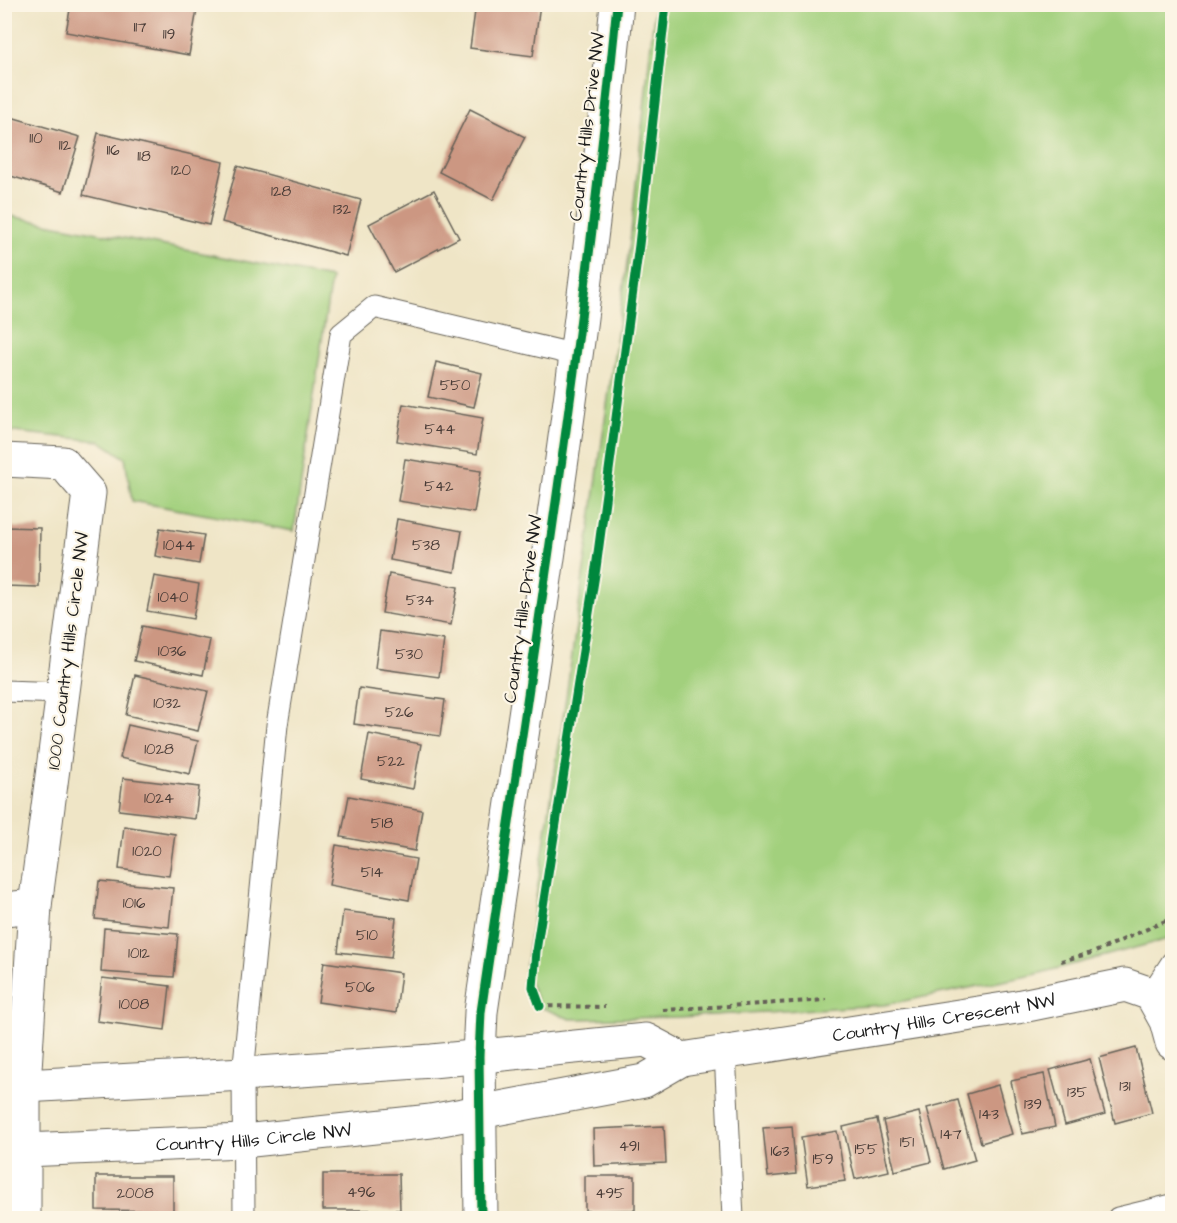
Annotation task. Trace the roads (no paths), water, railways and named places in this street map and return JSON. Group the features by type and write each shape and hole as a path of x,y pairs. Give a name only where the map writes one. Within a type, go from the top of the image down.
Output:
{"street":[{"name":"Country Hills Drive NW","path":"481,1218 479,1056 481,1012 576,355 618,4"},
{"name":"1000 Country Hills Circle NW","path":"4,460 63,463 89,493 63,693 20,907 24,1218"},
{"name":"Country Hills Crescent NW","path":"480,1112 644,1081 682,1059 1017,1007 1125,985 1151,994"},
{"path":"1151,994 1166,1021 1173,1043"},
{"path":"24,1086 432,1061 646,1040 682,1059"},
{"name":"Country Hills Circle NW","path":"24,1150 243,1141 430,1121 480,1112"}],"lane":[{"path":"244,1218 243,1074 277,725 341,334 374,307 576,355"},
{"path":"4,691 63,693"},
{"path":"1151,994 1173,962"},
{"path":"725,1052 733,1218"},
{"path":"1118,1218 1173,1205"}]}
